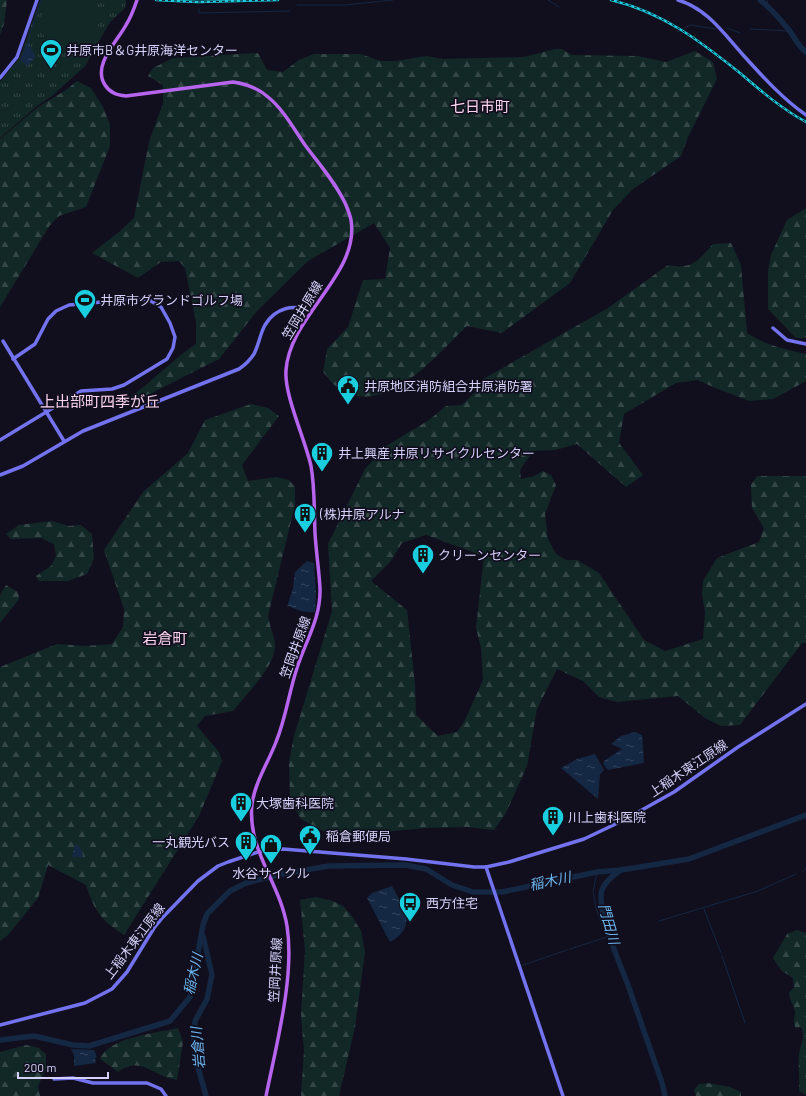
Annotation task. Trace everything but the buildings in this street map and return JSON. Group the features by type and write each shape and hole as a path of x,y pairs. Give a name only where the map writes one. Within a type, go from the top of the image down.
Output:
{"main road":[{"name":"笠岡井原線","path":"137,1 130,20 106,56 101,70 103,82 110,91 115,94 126,96 224,82 241,83 254,87 274,101 342,197 351,221 350,245 341,267 293,340 288,356 285,374 286,384 302,432 313,478 320,602 315,625 298,667 277,741 254,793 252,822 254,837 258,852 285,916 288,941 284,1004 266,1096"}],"street":[{"path":"0,78 17,57 37,0"},
{"path":"678,0 697,8 712,20 773,87 792,105 806,115"},
{"path":"0,440 84,390 112,389 124,385 167,359 173,348 174,337 170,323 161,307 151,301 141,299 64,307 56,311 48,319 32,346 13,359"},
{"path":"0,475 23,466 83,431 238,369 246,364 254,353 265,324 273,315 284,309 295,307 311,312"},
{"path":"773,328 787,340 806,344"},
{"path":"3,341 64,441"},
{"name":"上稲木東江原線","path":"0,1025 84,1003 112,989 130,969 154,928 198,881 218,866 258,852 292,849 406,859 464,866 486,867 509,862 584,839 604,830 674,792 738,747 806,704"},
{"path":"486,867 563,1096"},
{"path":"54,1079 73,1078 93,1083 147,1083 161,1089 166,1096"}],"green space":[{"path":"0,0 7,0 4,24 0,35"},
{"path":"40,0 126,0 125,8 110,22 85,66 52,96 37,106 0,138 0,82 20,57"},
{"path":"47,0 80,0 91,6 95,11 98,24 95,36 88,46 78,51 66,51 55,48 49,43 43,32 43,23 39,22"},
{"path":"555,49 562,49 572,55 638,56 666,62 695,51 713,62 717,79 688,137 681,156 633,189 613,210 570,283 502,333 467,326 425,367 408,380 391,390 374,396 356,396 338,388 323,372 327,349 348,327 363,280 385,279 390,248 374,223 308,261 257,311 219,359 132,403 129,398 196,344 196,322 185,268 179,261 161,262 138,278 92,253 134,218 149,142 163,103 163,85 148,76 153,68 173,58 258,53 267,70 283,72 299,60 314,54 361,54 380,61 396,61 426,56 443,59 524,57"},
{"path":"77,81 91,88 103,107 110,125 110,146 86,207 59,216 50,225 0,307 0,139 38,107 66,90"},
{"path":"806,208 806,338 796,338 768,309 768,271 771,255 787,220"},
{"path":"731,243 741,265 747,333 768,344 806,354 806,381 773,399 749,401 698,380 676,383 624,414 619,443 643,475 626,487 577,444 555,450 533,451 520,470 521,479 534,476 543,471 551,475 556,485 545,514 548,539 556,554 566,560 577,560 599,573 644,640 665,651 703,639 705,612 702,594 703,581 717,558 759,542 764,528 752,508 751,485 757,476 806,476 806,643 802,643 740,725 721,726 705,718 678,696 617,702 599,697 583,681 557,669 537,709 527,766 506,813 494,830 467,827 426,828 350,835 323,831 301,819 290,800 289,762 294,736 332,611 328,544 365,469 386,446 429,420 446,406 462,405 477,390 483,379 608,308 668,265 683,266 694,263 713,244","holes":["426,535 484,556 476,628 481,648 483,680 464,722 457,732 438,736 416,715 415,684 407,610 371,581 390,562 402,543"]},
{"path":"251,404 268,408 279,416 242,465 248,481 276,477 289,480 295,487 295,505 268,616 275,644 274,654 259,680 233,711 205,716 197,726 219,752 222,761 199,816 124,935 109,924 99,914 92,902 86,885 48,865 38,898 8,935 0,941 0,667 57,644 86,646 112,644 123,627 124,609 104,550 143,492 188,453 205,420"},
{"path":"52,521 69,526 81,525 92,534 94,558 87,574 68,581 39,581 36,576 51,566 56,556 54,544 41,538 11,539 6,534 19,525"},
{"path":"6,585 18,592 19,599 0,623 0,595"},
{"path":"316,897 333,901 343,906 352,916 361,931 365,952 355,1027 339,1096 301,1096 304,1051 301,1016 305,950 300,900"},
{"path":"797,930 806,933 806,1095 799,1091 799,1055 803,1035 801,1027 796,1028 794,1024 795,1012 789,992 794,988 793,978 782,971 773,958 787,934"},
{"path":"178,1028 183,1042 177,1080 141,1066 126,1067 118,1072 100,1059 105,1052 123,1041 146,1034"},
{"path":"26,1045 39,1048 46,1054 46,1069 38,1086 40,1096 0,1096 0,1052"},
{"path":"708,1083 730,1087 741,1092 741,1096 696,1096 694,1090 699,1084"}],"water":[{"path":"28,42 36,57 27,66 20,59"},
{"path":"307,561 314,563 316,595 315,612 304,612 289,606 287,607 293,588 295,572"},
{"path":"635,732 642,735 644,763 608,770 603,764 604,761 622,749 611,744 621,736"},
{"path":"595,754 604,770 600,774 598,799 561,768 577,759"},
{"path":"75,845 78,845 82,851 83,857 72,857"},
{"path":"392,886 404,909 406,923 404,930 399,936 390,942 367,898 372,893"},
{"path":"71,1049 94,1050 97,1057 95,1058 96,1063 74,1066 74,1055"}],"waterway":[{"path":"28,43 41,0"},
{"path":"297,5 345,5 393,0"},
{"path":"548,0 559,7"},
{"path":"760,0 779,18 806,52"},
{"path":"767,0 768,5"},
{"path":"199,9 199,13 290,11"},
{"path":"684,28 691,25 716,29"},
{"path":"727,28 740,33"},
{"path":"750,29 789,31"},
{"path":"677,32 681,30"},
{"path":"14,69 23,61"},
{"name":"稲木川","path":"293,872 329,866 405,865 426,869 452,885 473,892 502,892 597,872 621,870 689,859 806,815"},
{"path":"802,872 806,869"},
{"name":"門田川","path":"621,870 610,878 602,890 601,899 605,923 628,985"},
{"name":"稲木川","path":"0,1040 34,1036 73,1045 89,1046 170,1021 190,997 203,925 207,914 230,891 246,883 290,872"},
{"path":"570,949 607,937 596,908 593,892 597,872"},
{"path":"659,921 758,891 796,874"},
{"path":"704,909 721,953"},
{"name":"岩倉川","path":"203,936 212,975 207,999 195,1021 194,1040 196,1060 206,1096"},
{"path":"523,965 567,950"},
{"path":"722,956 745,1023"},
{"name":"門田川","path":"629,988 661,1080"},
{"name":"門田川","path":"662,1083 665,1096"}],"railway":[{"path":"156,0 198,2 278,0"},
{"path":"611,0 630,5 647,12 680,29 740,73 780,106 806,122"}],"place":[{"name":"井原市B＆G井原海洋センター","path":"51,70"},
{"name":"井原市グランドゴルフ場","path":"85,320"},
{"name":"井原地区消防組合井原消防署","path":"348,406"},
{"name":"井上興産 井原リサイクルセンター","path":"322,472"},
{"name":"(株)井原アルナ","path":"305,534"},
{"name":"クリーンセンター","path":"423,574"},
{"name":"大塚歯科医院","path":"241,822"},
{"name":"川上歯科医院","path":"553,836"},
{"name":"稲倉郵便局","path":"310,856"},
{"name":"一丸観光バス","path":"246,862"},
{"name":"水谷サイクル","path":"271,864"},
{"name":"西方住宅","path":"410,922"}],"district":[{"name":"七日市町","path":"480,107"},
{"name":"上出部町四季が丘","path":"100,402"},
{"name":"岩倉町","path":"165,639"}]}
